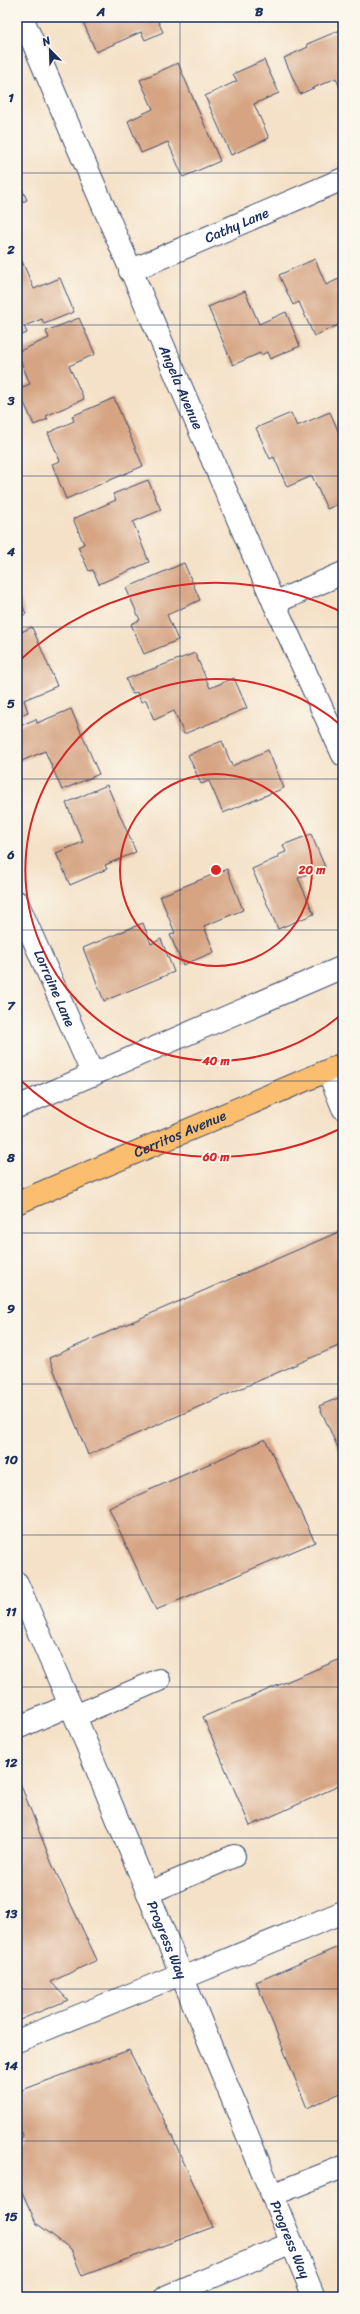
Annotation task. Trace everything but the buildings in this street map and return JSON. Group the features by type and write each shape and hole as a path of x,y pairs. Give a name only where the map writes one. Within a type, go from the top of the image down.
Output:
{"main road":[{"name":"Cerritos Avenue","path":"17,1203 336,1068"}],"street":[{"name":"Angela Avenue","path":"22,17 274,603 343,755"},
{"name":"Cathy Lane","path":"130,271 343,179"},
{"path":"274,603 343,572"},
{"name":"Lorraine Lane","path":"17,902 93,1075"},
{"path":"17,1107 343,967"},
{"path":"336,1068 343,1108"},
{"name":"Progress Way","path":"17,1584 73,1711 314,2297"},
{"path":"17,1728 73,1711 159,1680"},
{"path":"148,1893 234,1856"},
{"path":"17,2041 343,1912"},
{"path":"272,2195 343,2166"},
{"path":"165,2297 292,2243"}]}
